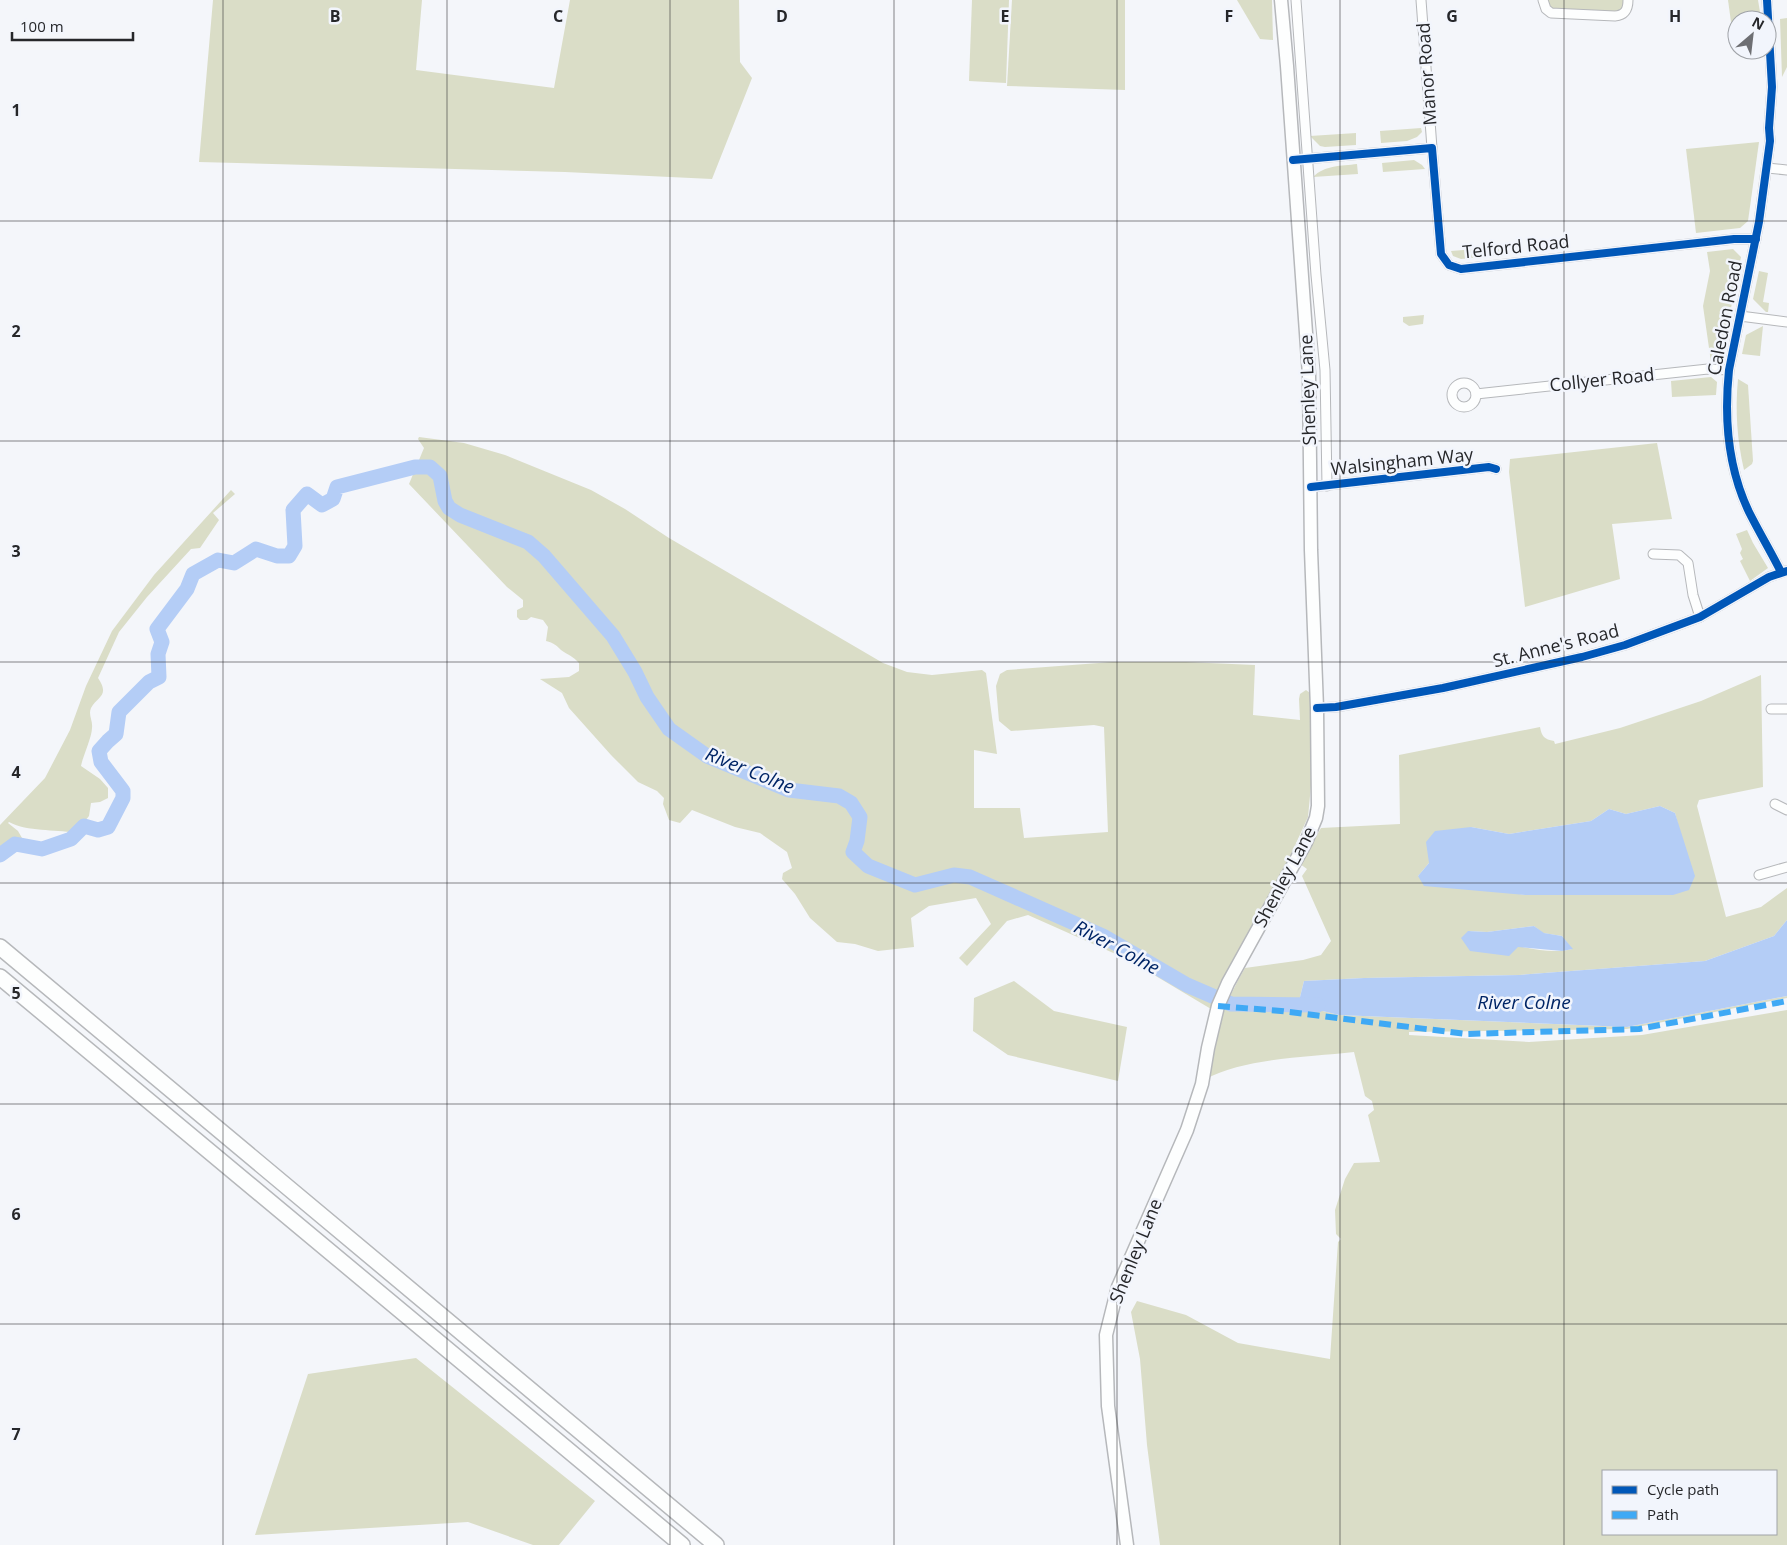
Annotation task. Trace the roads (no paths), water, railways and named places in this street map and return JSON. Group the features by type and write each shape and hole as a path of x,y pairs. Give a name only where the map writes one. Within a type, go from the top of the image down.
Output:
{"highway":[{"path":"0,948 716,1545"},
{"path":"0,976 682,1545"}],"main road":[{"name":"Shenley Lane","path":"1127,1545 1108,1406 1106,1335 1118,1287 1187,1130 1202,1084 1218,1006 1228,983 1306,842 1316,818 1318,806 1317,708 1311,550 1309,375 1281,0"}],"street":[{"name":"Shenley Lane","path":"1296,0 1325,370 1327,486"},
{"name":"Manor Road","path":"1421,0 1432,148"},
{"path":"1543,0 1546,9 1551,13 1614,16 1625,12 1628,0"},
{"name":"Caledon Road","path":"1768,0 1772,87 1768,168 1726,391 1727,421 1735,473 1748,510 1784,571"},
{"path":"1293,160 1432,148"},
{"name":"Telford Road","path":"1432,148 1441,254 1444,261 1454,268 1472,268 1734,238 1756,239"},
{"path":"1768,168 1787,170"},
{"path":"1740,316 1787,322"},
{"name":"Collyer Road","path":"1476,394 1708,369 1729,370"},
{"name":"Walsingham Way","path":"1311,487 1489,468 1496,469"},
{"path":"1653,554 1674,554 1683,557 1690,566 1693,595 1700,617"},
{"name":"St. Anne's Road","path":"1317,708 1336,707 1443,688 1582,657 1655,635 1700,617 1769,577 1784,571"},
{"path":"1772,709 1787,709"},
{"path":"1775,804 1787,810"},
{"path":"1758,875 1787,867"}],"water":[{"path":"1660,806 1675,813 1695,876 1689,890 1673,895 1525,895 1424,886 1418,876 1429,863 1426,842 1435,831 1471,827 1509,834 1591,821 1609,809 1626,814"},
{"path":"1787,920 1787,996 1627,1027 1339,1015 1298,1005 1304,981 1519,975 1705,961 1774,936"},
{"path":"1534,926 1544,933 1562,936 1573,949 1562,951 1518,947 1509,956 1470,951 1461,938 1468,931 1487,932"}],"waterway":[{"name":"River Colne","path":"0,855 15,844 42,849 71,839 84,826 98,830 108,827 123,798 123,791 101,762 99,751 116,734 119,712 149,682 159,677 158,654 162,642 157,629 187,589 193,574 218,560 234,563 256,549 277,556 289,556 295,546 293,510 307,494 322,505 333,499 337,487 415,467 430,467 440,476 445,501 449,508 460,515 528,542 544,556 613,636 635,672 647,697 669,729 707,756 789,790 839,796 851,803 860,817 857,841 853,852 868,866 915,885 954,875 970,877 1103,936 1187,985 1231,1004 1318,1005"}]}
